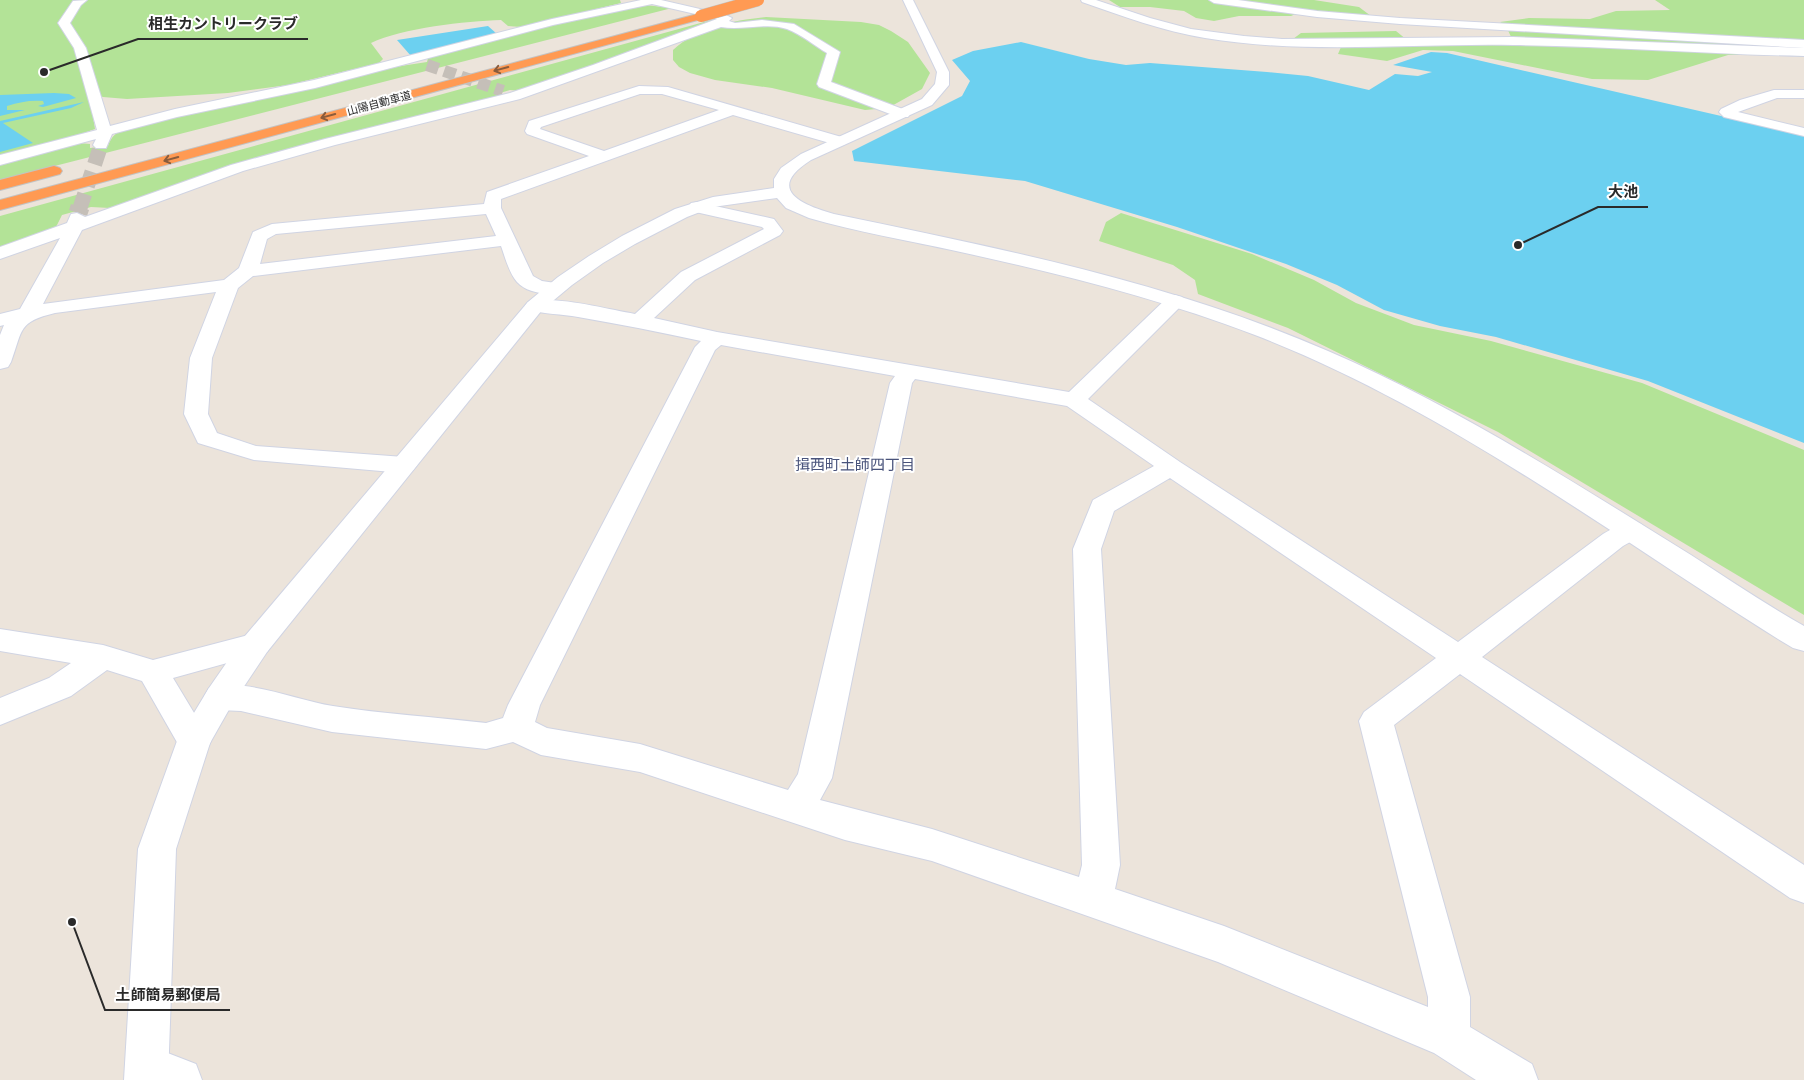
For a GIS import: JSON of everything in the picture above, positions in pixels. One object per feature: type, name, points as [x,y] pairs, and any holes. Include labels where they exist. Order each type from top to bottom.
[{"type":"highway","name":"山陽自動車道","points":[[100,152],[443,73],[726,0]]},
{"type":"highway","name":"山陽自動車道","points":[[0,206],[758,0]]},
{"type":"highway","points":[[324,103],[443,73]]},
{"type":"highway","points":[[0,185],[67,170],[0,190]]},
{"type":"street","points":[[82,0],[74,7],[64,23],[80,48],[100,152]]},
{"type":"street","points":[[0,160],[100,152],[175,113],[315,84],[552,22],[649,0],[726,18],[720,23],[598,68],[521,106]]},
{"type":"street","points":[[908,0],[943,72],[942,85],[927,102],[806,157],[790,167],[782,180],[782,192],[785,200],[806,212],[831,219],[1074,272],[1175,301],[1323,356],[1436,413],[1534,470],[1804,640]]},
{"type":"street","points":[[1086,0],[1177,29],[1208,35],[1259,39],[1365,42],[1513,41],[1730,51],[1804,52]]},
{"type":"street","points":[[1214,0],[1317,14],[1804,44]]},
{"type":"street","points":[[720,23],[735,26],[762,23],[790,26],[834,52],[824,84],[903,114]]},
{"type":"street","points":[[412,60],[427,65]]},
{"type":"street","points":[[0,253],[76,220],[237,168],[330,142],[521,106],[639,90],[663,90],[840,141]]},
{"type":"street","points":[[1804,94],[1774,94],[1768,98],[1745,102],[1726,112],[1804,132]]},
{"type":"street","points":[[521,106],[532,131],[603,156]]},
{"type":"street","points":[[733,110],[493,196],[492,208],[525,279],[536,286],[555,306],[639,320],[717,338],[1074,400],[1171,467],[1804,886]]},
{"type":"street","points":[[158,1076],[157,848],[194,741],[220,697],[256,644],[545,297],[589,262],[630,238],[697,206],[712,202],[782,192]]},
{"type":"street","points":[[639,320],[688,276],[774,231],[768,223],[706,210],[697,206]]},
{"type":"street","points":[[248,271],[259,236],[272,229],[492,208]]},
{"type":"street","points":[[0,362],[15,323],[28,312],[76,220]]},
{"type":"street","points":[[0,320],[55,306],[229,285],[248,271],[508,240]]},
{"type":"street","points":[[229,285],[201,358],[196,414],[207,438],[254,453],[404,465]]},
{"type":"street","points":[[1074,400],[1175,301]]},
{"type":"street","points":[[516,728],[524,705],[706,347],[717,338]]},
{"type":"street","points":[[796,809],[815,778],[901,383],[909,371]]},
{"type":"street","points":[[1094,899],[1102,865],[1087,549],[1102,506],[1171,467]]},
{"type":"street","points":[[1449,1038],[1449,997],[1376,721],[1613,540],[1631,530]]},
{"type":"street","points":[[0,640],[103,657],[153,672],[256,644]]},
{"type":"street","points":[[0,712],[60,687],[103,657]]},
{"type":"street","points":[[153,672],[194,741]]},
{"type":"street","points":[[220,697],[241,698],[332,719],[486,736],[516,728],[541,741],[640,758],[845,824],[932,845],[1224,945],[1449,1038],[1516,1080]]},
{"type":"green space","points":[[0,0],[620,0],[621,3],[521,27],[508,26],[501,20],[434,26],[399,33],[371,43],[383,59],[379,63],[288,85],[228,93],[127,99],[103,97],[89,92],[95,129],[64,140],[0,156]]},
{"type":"green space","points":[[1109,0],[1314,0],[1359,7],[1371,16],[1305,10],[1291,16],[1239,16],[1214,21],[1196,18],[1184,11],[1150,7],[1120,7]]},
{"type":"green space","points":[[1655,0],[1804,0],[1804,57],[1779,54],[1728,55],[1648,80],[1592,79],[1453,51],[1423,50],[1387,61],[1338,54],[1344,40],[1293,39],[1301,33],[1396,31],[1407,40],[1512,39],[1506,26],[1500,22],[1529,18],[1590,19],[1616,11],[1670,10]]},
{"type":"green space","points":[[645,5],[672,8],[0,180],[0,163],[78,143],[90,144],[90,148],[108,146],[115,135],[133,127],[401,66],[427,62],[428,58],[563,22]]},
{"type":"green space","points":[[766,17],[861,22],[879,25],[908,42],[930,73],[922,89],[888,108],[865,110],[772,88],[715,80],[690,73],[679,67],[673,60],[673,50],[705,30],[741,20]]},
{"type":"green space","points":[[715,19],[718,21],[521,91],[510,90],[500,93],[501,95],[110,208],[91,207],[62,215],[56,227],[0,247],[0,216]]},
{"type":"green space","points":[[1121,213],[1252,254],[1314,280],[1356,303],[1414,325],[1491,341],[1642,383],[1804,450],[1804,615],[1498,432],[1288,328],[1198,294],[1195,280],[1173,265],[1099,241],[1106,222]]},
{"type":"water","points":[[488,26],[497,34],[411,56],[397,40]]},
{"type":"water","points":[[1021,42],[1089,59],[1126,65],[1150,63],[1308,76],[1369,90],[1395,74],[1418,76],[1432,72],[1393,65],[1431,52],[1447,53],[1804,135],[1804,443],[1648,381],[1496,337],[1440,326],[1384,310],[1337,285],[1286,264],[1177,227],[1025,181],[854,161],[852,151],[962,96],[970,81],[952,60],[973,51]]},
{"type":"water","points":[[69,94],[76,98],[43,107],[38,106],[44,104],[43,101],[16,103],[7,106],[7,110],[25,110],[0,116],[0,95]]},
{"type":"water","points":[[84,102],[71,108],[3,123],[33,143],[0,152],[0,121]]},
{"type":"tunnel","points":[[427,65],[503,91]]},
{"type":"tunnel","points":[[80,208],[101,145]]},
{"type":"tunnel","points":[[78,213],[80,207]]},
{"type":"place","name":"相生カントリークラブ","points":[[44,72]]},
{"type":"place","name":"大池","points":[[1518,245]]},
{"type":"place","name":"土師簡易郵便局","points":[[72,922]]},
{"type":"district","name":"揖西町土師四丁目","points":[[855,464]]}]
